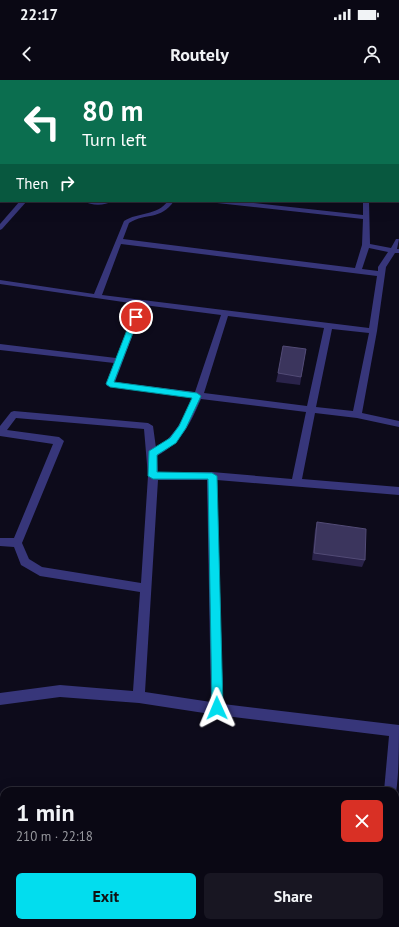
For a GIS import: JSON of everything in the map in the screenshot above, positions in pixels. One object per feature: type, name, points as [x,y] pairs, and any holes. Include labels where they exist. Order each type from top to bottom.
[{"type":"street","points":[[0,228],[23,202]]},
{"type":"street","points":[[94,202],[106,202]]},
{"type":"street","points":[[97,298],[126,222],[132,218],[162,212],[167,208],[170,202]]},
{"type":"street","points":[[226,202],[366,217]]},
{"type":"street","points":[[358,271],[366,245],[366,202]]},
{"type":"street","points":[[118,241],[381,274]]},
{"type":"street","points":[[357,415],[373,331],[382,267],[396,251],[399,241]]},
{"type":"street","points":[[366,245],[396,251]]},
{"type":"street","points":[[0,282],[97,298],[225,312],[373,331]]},
{"type":"street","points":[[141,303],[110,384],[357,415],[399,424]]},
{"type":"street","points":[[152,454],[173,441],[182,428],[197,396],[215,347],[225,312]]},
{"type":"street","points":[[296,482],[328,326]]},
{"type":"street","points":[[0,347],[119,361]]},
{"type":"street","points":[[139,697],[153,476],[148,426],[14,414],[0,433],[59,441],[17,543],[25,562],[40,571],[145,588]]},
{"type":"street","points":[[153,476],[212,476],[399,491]]},
{"type":"street","points":[[212,476],[217,708]]},
{"type":"street","points":[[0,542],[17,543]]},
{"type":"street","points":[[0,699],[60,691],[139,697],[398,732],[391,787]]},
{"type":"building","points":[[283,346],[306,349],[301,377],[278,373]]},
{"type":"building","points":[[317,522],[366,529],[365,560],[314,553]]},
{"type":"route","points":[[136,317],[110,384],[197,396],[182,428],[173,441],[152,454],[153,476],[212,476],[217,708]]}]
